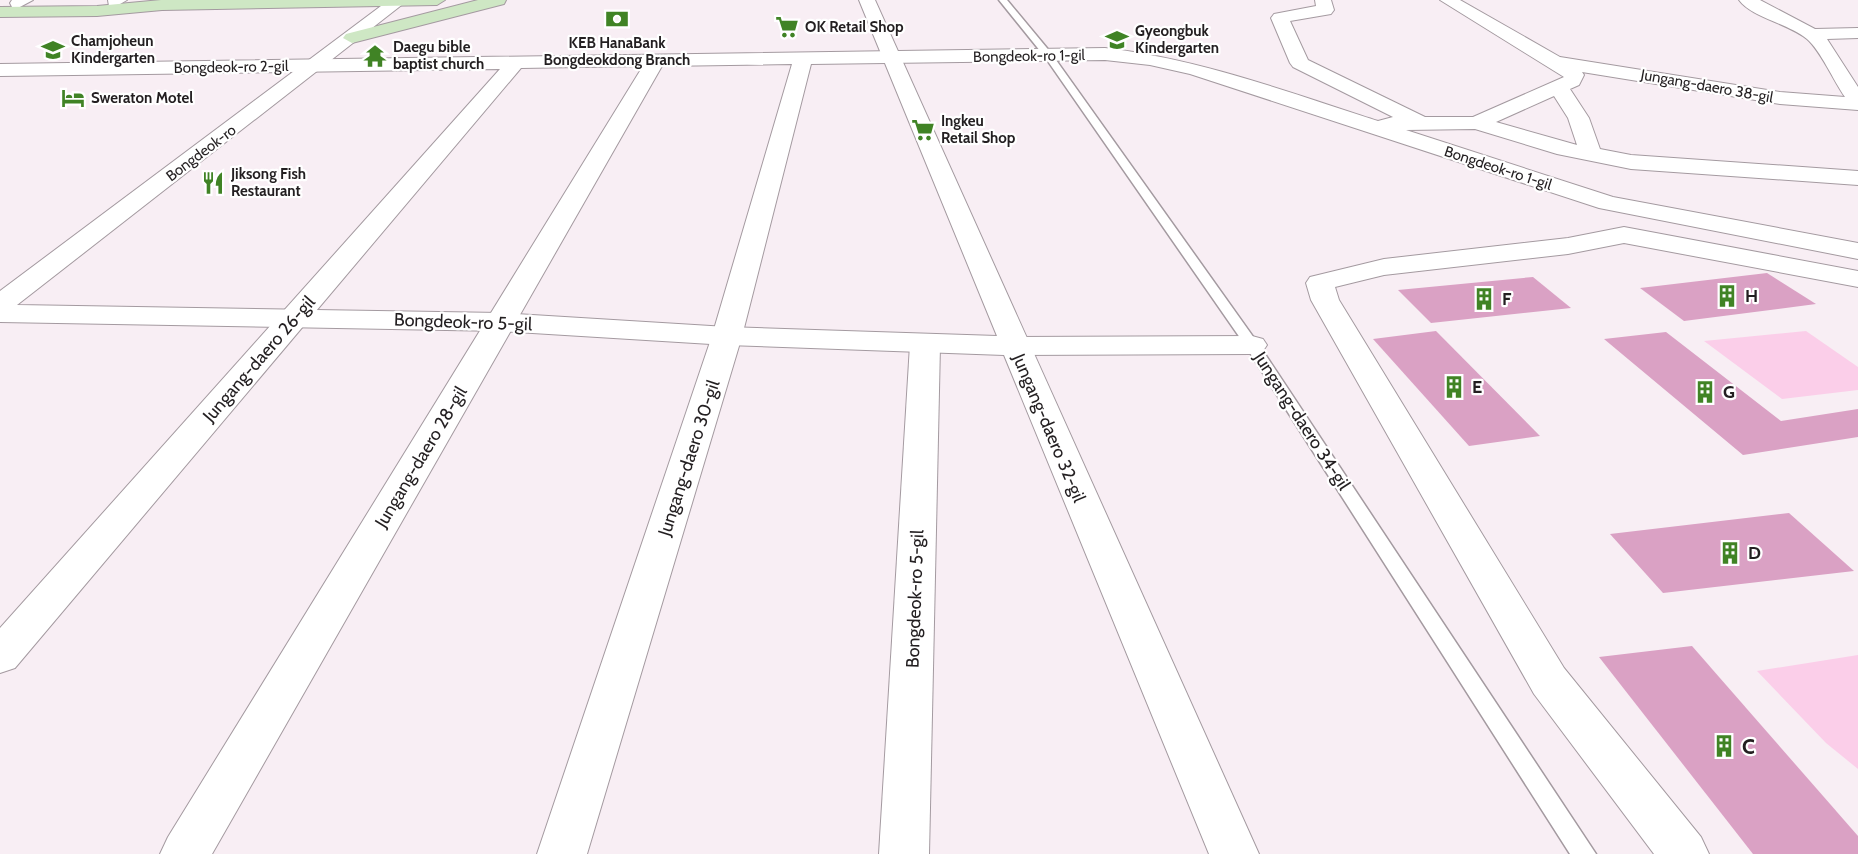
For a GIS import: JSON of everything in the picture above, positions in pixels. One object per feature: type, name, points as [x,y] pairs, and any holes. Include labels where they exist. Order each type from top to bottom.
[{"type":"main road","points":[[0,12],[97,11],[162,5],[290,1],[437,0]]},
{"type":"main road","points":[[351,39],[414,20],[498,0]]},
{"type":"main road","points":[[0,4],[117,1],[162,5]]},
{"type":"main road","points":[[290,1],[341,11],[355,24],[351,39]]},
{"type":"street","name":"Bongdeok-ro","points":[[0,304],[400,0]]},
{"type":"street","name":"Jungang-daero 32-gil","points":[[867,0],[1234,854]]},
{"type":"street","points":[[1323,0],[1324,10],[1280,18],[1300,63],[1419,123]]},
{"type":"street","name":"Jungang-daero 38-gil","points":[[1449,0],[1545,58],[1557,62],[1780,98],[1858,103]]},
{"type":"street","points":[[1747,0],[1812,34],[1827,49],[1837,72],[1858,103]]},
{"type":"street","points":[[1812,34],[1858,33]]},
{"type":"street","points":[[1827,49],[1858,51]]},
{"type":"street","name":"Bongdeok-ro 1-gil","points":[[317,65],[1105,54],[1150,59],[1245,84],[1362,125],[1608,203],[1858,250]]},
{"type":"street","name":"Jungang-daero 30-gil","points":[[562,854],[728,336],[803,58]]},
{"type":"street","name":"Jungang-daero 28-gil","points":[[185,854],[656,60]]},
{"type":"street","name":"Jungang-daero 26-gil","points":[[0,656],[517,61]]},
{"type":"street","points":[[1476,123],[1572,81],[1574,75],[1557,62]]},
{"type":"street","name":"Bongdeok-ro 2-gil","points":[[0,70],[317,65]]},
{"type":"street","points":[[1556,87],[1568,97],[1580,121],[1590,155]]},
{"type":"street","points":[[1362,125],[1476,123],[1590,155],[1641,163],[1858,178]]},
{"type":"street","points":[[1684,854],[1550,681],[1325,300],[1320,284],[1384,267],[1568,246],[1624,235],[1858,279]]},
{"type":"street","name":"Bongdeok-ro 5-gil","points":[[0,313],[501,322],[925,345],[1252,345]]},
{"type":"street","name":"Bongdeok-ro 5-gil","points":[[904,854],[925,345]]},
{"type":"lane","name":"Jungang-daero 34-gil","points":[[1003,0],[1048,55],[1252,345],[1584,854]]},
{"type":"shaded area","points":[[1806,331],[1858,367],[1858,390],[1782,399],[1704,341]]},
{"type":"shaded area","points":[[1858,655],[1858,769],[1826,743],[1757,671]]},
{"type":"building","name":"H","points":[[1767,273],[1816,304],[1684,321],[1640,288]]},
{"type":"building","name":"F","points":[[1533,277],[1571,308],[1431,323],[1398,290]]},
{"type":"building","name":"E","points":[[1436,331],[1540,436],[1469,446],[1373,339]]},
{"type":"building","name":"G","points":[[1666,332],[1781,421],[1858,409],[1858,437],[1743,455],[1604,339]]},
{"type":"building","name":"D","points":[[1789,513],[1854,571],[1663,593],[1610,534]]},
{"type":"building","name":"C","points":[[1692,646],[1858,836],[1858,854],[1753,854],[1599,657]]},
{"type":"place","name":"KEB HanaBank Bongdeokdong Branch","points":[[617,19]]},
{"type":"place","name":"OK Retail Shop","points":[[787,27]]},
{"type":"place","name":"Gyeongbuk Kindergarten","points":[[1117,40]]},
{"type":"place","name":"Chamjoheun Kindergarten","points":[[53,50]]},
{"type":"place","name":"Daegu bible baptist church","points":[[375,56]]},
{"type":"place","name":"Sweraton Motel","points":[[73,98]]},
{"type":"place","name":"Ingkeu Retail Shop","points":[[923,130]]},
{"type":"place","name":"Jiksong Fish Restaurant","points":[[213,183]]},
{"type":"place","name":"H","points":[[1727,296]]},
{"type":"place","name":"F","points":[[1484,299]]},
{"type":"place","name":"E","points":[[1454,387]]},
{"type":"place","name":"G","points":[[1705,392]]},
{"type":"place","name":"D","points":[[1730,553]]},
{"type":"place","name":"C","points":[[1724,746]]}]
